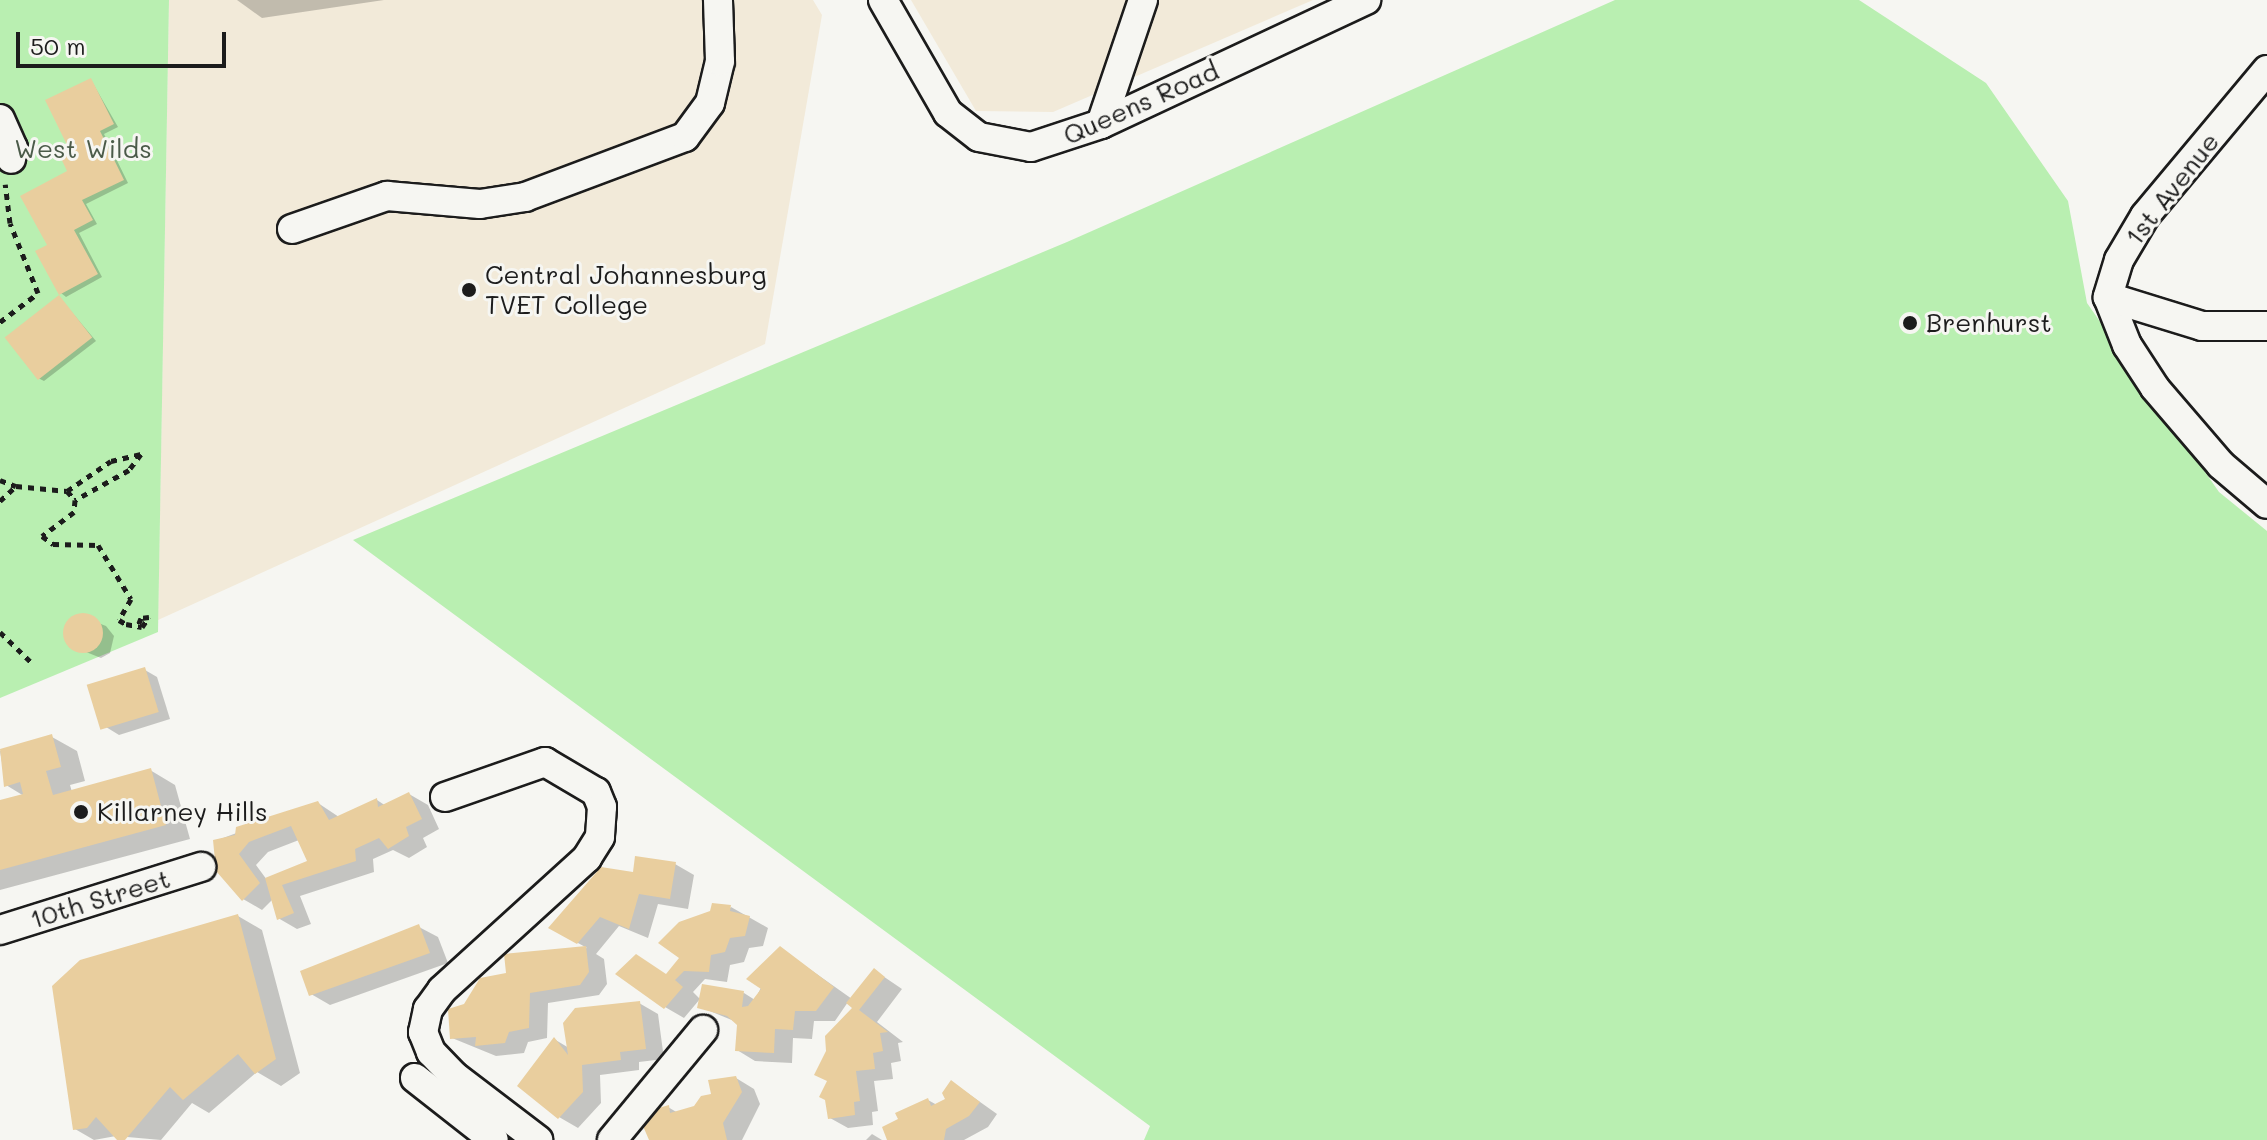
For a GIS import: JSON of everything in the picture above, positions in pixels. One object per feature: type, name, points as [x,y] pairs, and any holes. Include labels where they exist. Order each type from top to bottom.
[{"type":"street","points":[[292,229],[387,196],[480,204],[525,197],[685,137],[710,103],[720,61],[718,0]]},
{"type":"street","name":"Queens Road","points":[[883,0],[924,75],[964,129],[993,141],[1031,147],[1101,124],[1366,0]]},
{"type":"street","points":[[1101,124],[1143,0]]},
{"type":"street","name":"1st Avenue","points":[[2108,297],[2119,260],[2145,216],[2267,70]]},
{"type":"street","points":[[0,119],[13,148],[11,159]]},
{"type":"street","points":[[2108,297],[2202,326],[2267,326]]},
{"type":"street","points":[[2108,297],[2127,345],[2155,388],[2221,465],[2267,504]]},
{"type":"street","points":[[445,797],[545,762],[596,792],[602,807],[600,837],[587,858],[442,990],[428,1009],[423,1032],[431,1052],[454,1076],[538,1140]]},
{"type":"street","name":"10th Street","points":[[0,930],[201,867]]},
{"type":"street","points":[[612,1140],[703,1030]]},
{"type":"street","points":[[415,1078],[494,1140]]},
{"type":"path","points":[[0,322],[38,293],[4,198],[11,159]]},
{"type":"path","points":[[0,480],[16,486],[67,491],[111,461],[141,454],[129,470],[75,500]]},
{"type":"path","points":[[0,501],[16,486]]},
{"type":"path","points":[[67,491],[75,500],[74,512],[42,536],[53,544],[98,545],[131,599],[119,620],[138,626]]},
{"type":"path","points":[[0,632],[30,661]]},
{"type":"shaded area","name":"Central Johannesburg TVET College","points":[[169,0],[813,0],[822,15],[765,344],[158,620]]},
{"type":"shaded area","points":[[911,0],[1313,0],[1053,112],[976,111]]},
{"type":"green space","name":"West Wilds","points":[[0,0],[169,0],[158,632],[0,698]]},
{"type":"green space","points":[[1615,0],[1859,0],[1986,83],[2068,201],[2087,303],[2219,492],[2267,531],[2267,1140],[1144,1140],[1150,1126],[353,540],[1067,242]]},
{"type":"building","points":[[91,78],[114,124],[100,131],[124,180],[82,200],[93,220],[74,230],[98,274],[59,295],[35,251],[47,245],[20,196],[67,171],[58,152],[68,147],[45,100]]},
{"type":"building","points":[[59,295],[92,338],[38,380],[5,337]]},
{"type":"building","points":[[83,613],[97,619],[103,633],[97,647],[83,653],[69,647],[63,633],[69,619]]},
{"type":"building","points":[[145,667],[159,712],[100,730],[87,685]]},
{"type":"building","name":"Killarney Hills","points":[[52,734],[61,767],[46,771],[53,795],[151,768],[166,825],[0,870],[0,800],[23,794],[20,782],[4,787],[0,749]]},
{"type":"building","points":[[409,792],[422,819],[406,827],[409,836],[388,849],[379,838],[355,849],[356,861],[282,885],[294,913],[277,920],[265,878],[307,861],[291,826],[249,842],[239,854],[260,883],[242,901],[216,871],[213,840],[235,835],[236,827],[318,801],[329,820],[377,798],[378,807]]},
{"type":"building","points":[[635,856],[676,862],[670,899],[639,894],[629,929],[600,917],[577,944],[548,928],[601,867],[633,872]]},
{"type":"building","points":[[712,903],[731,905],[730,911],[750,916],[745,936],[730,938],[725,952],[711,955],[709,972],[684,971],[675,980],[683,987],[664,1009],[615,974],[636,954],[666,974],[679,958],[658,943],[679,922],[710,911]]},
{"type":"building","points":[[238,914],[276,1059],[255,1074],[238,1054],[183,1100],[170,1087],[125,1140],[117,1140],[96,1117],[87,1128],[73,1130],[52,986],[80,960]]},
{"type":"building","points":[[419,924],[430,953],[309,996],[300,971]]},
{"type":"building","points":[[586,946],[589,972],[580,985],[530,993],[529,1028],[509,1032],[505,1043],[475,1046],[476,1037],[450,1039],[448,1009],[464,1004],[480,978],[506,973],[504,954]]},
{"type":"building","points":[[780,946],[834,987],[816,1011],[795,1011],[793,1030],[775,1029],[774,1053],[735,1051],[737,1025],[727,1016],[697,1008],[702,984],[744,991],[742,1007],[748,1006],[761,989],[746,979]]},
{"type":"building","points":[[874,968],[885,977],[859,1010],[888,1032],[880,1033],[883,1051],[873,1053],[875,1069],[856,1071],[860,1101],[854,1102],[855,1115],[828,1119],[825,1100],[819,1097],[827,1081],[814,1075],[826,1051],[825,1036],[852,1008],[846,1003]]},
{"type":"building","points":[[640,1001],[646,1049],[620,1052],[621,1060],[582,1065],[583,1092],[558,1119],[517,1086],[554,1037],[568,1055],[563,1023],[575,1008]]},
{"type":"building","points":[[736,1076],[742,1092],[723,1123],[727,1140],[649,1140],[643,1126],[655,1109],[669,1105],[670,1113],[694,1106],[701,1096],[711,1094],[708,1080]]},
{"type":"building","points":[[951,1080],[980,1102],[969,1116],[946,1129],[944,1140],[887,1140],[882,1127],[898,1119],[895,1113],[928,1098],[931,1106],[945,1099],[942,1093]]},
{"type":"place","name":"Central Johannesburg TVET College","points":[[469,290]]},
{"type":"place","name":"Brenhurst","points":[[1910,323]]},
{"type":"place","name":"Killarney Hills","points":[[81,812]]}]
